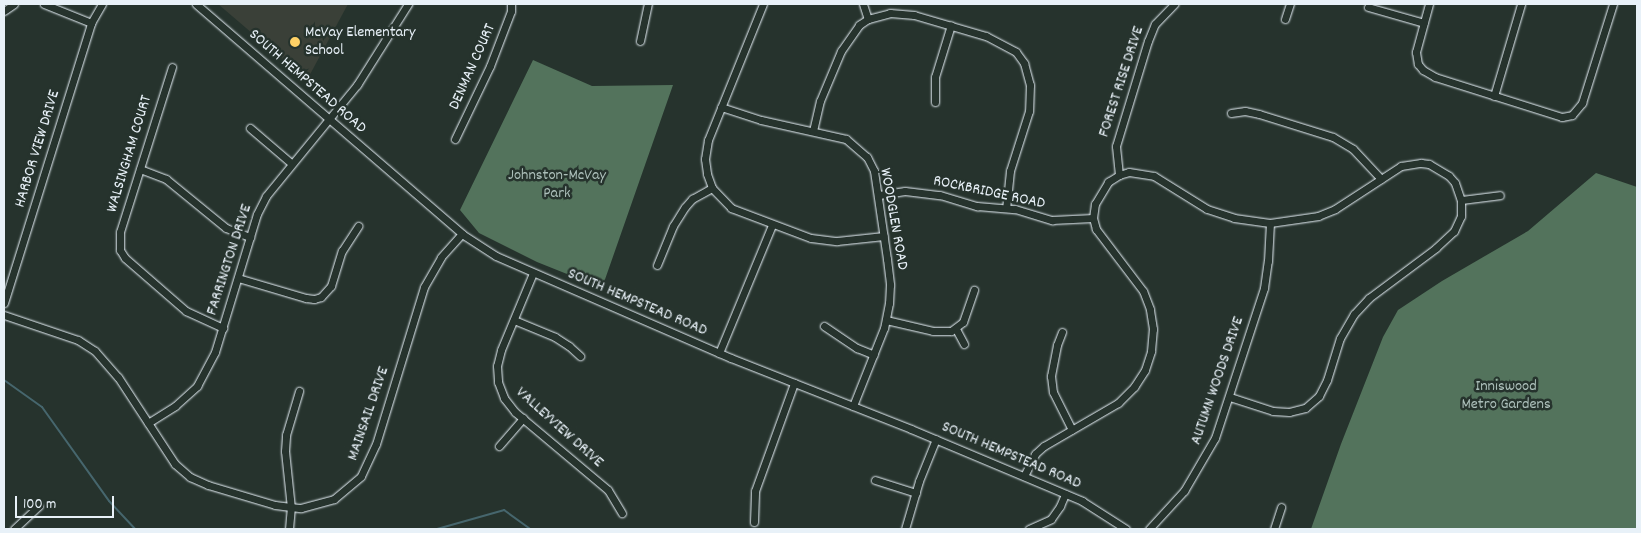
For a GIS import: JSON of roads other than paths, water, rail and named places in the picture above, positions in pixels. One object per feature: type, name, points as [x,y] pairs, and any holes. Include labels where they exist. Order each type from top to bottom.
[{"type":"street","points":[[4,11],[13,4]]},
{"type":"street","points":[[44,4],[91,23]]},
{"type":"street","name":"HARBOR VIEW DRIVE","points":[[4,303],[91,23],[102,4]]},
{"type":"street","name":"SOUTH HEMPSTEAD ROAD","points":[[196,4],[462,234],[496,256],[719,353],[936,439],[1082,501],[1126,529]]},
{"type":"street","name":"FARRINGTON DRIVE","points":[[148,423],[174,406],[197,386],[215,352],[257,214],[266,196],[291,163],[330,120],[357,85],[408,4]]},
{"type":"street","name":"DENMAN COURT","points":[[455,139],[490,66],[511,11],[511,4]]},
{"type":"street","points":[[640,41],[648,4]]},
{"type":"street","points":[[763,4],[708,140],[705,159],[712,188],[731,208],[772,225],[811,238],[837,240],[884,236]]},
{"type":"street","points":[[863,4],[868,19]]},
{"type":"street","name":"FOREST RISE DRIVE","points":[[1119,175],[1116,153],[1120,130],[1148,42],[1165,6],[1174,4]]},
{"type":"street","points":[[1285,19],[1290,4]]},
{"type":"street","points":[[1429,4],[1416,52],[1418,64],[1423,70],[1434,76],[1558,117],[1572,115],[1582,103],[1613,4]]},
{"type":"street","points":[[1494,96],[1521,4]]},
{"type":"street","points":[[1368,7],[1424,24]]},
{"type":"street","points":[[813,131],[820,101],[841,51],[859,25],[868,19],[890,12],[914,14],[986,36],[1016,52],[1024,63],[1028,74],[1030,104],[1010,171],[1006,207]]},
{"type":"street","points":[[935,102],[935,77],[951,25]]},
{"type":"street","name":"WALSINGHAM COURT","points":[[172,67],[120,232],[120,250],[125,258],[186,311],[223,328]]},
{"type":"street","name":"WOODGLEN ROAD","points":[[721,107],[761,120],[841,137],[857,147],[867,157],[874,171],[879,194],[890,286],[886,320],[853,406]]},
{"type":"street","points":[[1232,113],[1259,114],[1333,136],[1353,149],[1381,179]]},
{"type":"street","points":[[250,128],[291,163]]},
{"type":"street","points":[[1024,476],[1035,454],[1044,446],[1118,403],[1134,387],[1145,370],[1151,351],[1152,329],[1150,309],[1143,291],[1101,239],[1093,218],[1095,204],[1108,182],[1119,175],[1140,172],[1154,176],[1207,209],[1234,218],[1270,223],[1318,216],[1348,201],[1401,166],[1421,163],[1429,164],[1449,176],[1455,183],[1461,200],[1461,216],[1454,231],[1436,248],[1369,298],[1354,314],[1340,338],[1327,380],[1319,396],[1305,408],[1289,412],[1273,411],[1230,397]]},
{"type":"street","points":[[140,169],[166,179],[226,228],[250,237]]},
{"type":"street","points":[[657,265],[672,226],[684,207],[692,199],[712,188]]},
{"type":"street","name":"ROCKBRIDGE ROAD","points":[[879,194],[905,191],[940,195],[977,206],[1006,207],[1052,220],[1093,218]]},
{"type":"street","points":[[1461,200],[1500,194]]},
{"type":"street","name":"AUTUMN WOODS DRIVE","points":[[1149,529],[1184,491],[1201,466],[1216,438],[1264,288],[1268,261],[1270,223]]},
{"type":"street","points":[[719,353],[772,225]]},
{"type":"street","points":[[238,278],[306,298],[314,299],[321,297],[331,286],[342,251],[358,226]]},
{"type":"street","name":"MAINSAIL DRIVE","points":[[4,315],[78,340],[95,351],[118,377],[175,464],[190,477],[208,485],[291,508],[301,508],[334,499],[361,476],[376,444],[424,287],[441,257],[462,234]]},
{"type":"street","name":"VALLEYVIEW DRIVE","points":[[533,273],[501,350],[497,366],[498,382],[504,398],[523,418],[608,490],[622,513]]},
{"type":"street","points":[[886,320],[940,332],[956,329],[963,322],[974,290]]},
{"type":"street","points":[[514,320],[555,338],[580,356]]},
{"type":"street","points":[[824,326],[857,348],[874,355]]},
{"type":"street","points":[[956,329],[964,344]]},
{"type":"street","points":[[1062,332],[1051,376],[1053,392],[1072,430]]},
{"type":"street","points":[[754,522],[755,492],[794,383]]},
{"type":"street","points":[[289,529],[291,508],[286,435],[299,391]]},
{"type":"street","points":[[499,446],[523,418]]},
{"type":"street","points":[[905,529],[936,439]]},
{"type":"street","points":[[875,480],[916,493]]},
{"type":"street","points":[[1028,529],[1051,519],[1060,506],[1065,494]]},
{"type":"street","points":[[14,529],[39,506]]},
{"type":"street","points":[[1274,529],[1281,508]]},
{"type":"waterway","points":[[4,380],[42,407],[109,501],[135,529]]},
{"type":"waterway","points":[[437,529],[504,510],[530,529]]},
{"type":"place","name":"McVay Elementary School","points":[[295,42]]},
{"type":"park label","name":"Johnston-McVay Park","points":[[557,185]]},
{"type":"park label","name":"Inniswood Metro Gardens","points":[[1506,396]]}]
